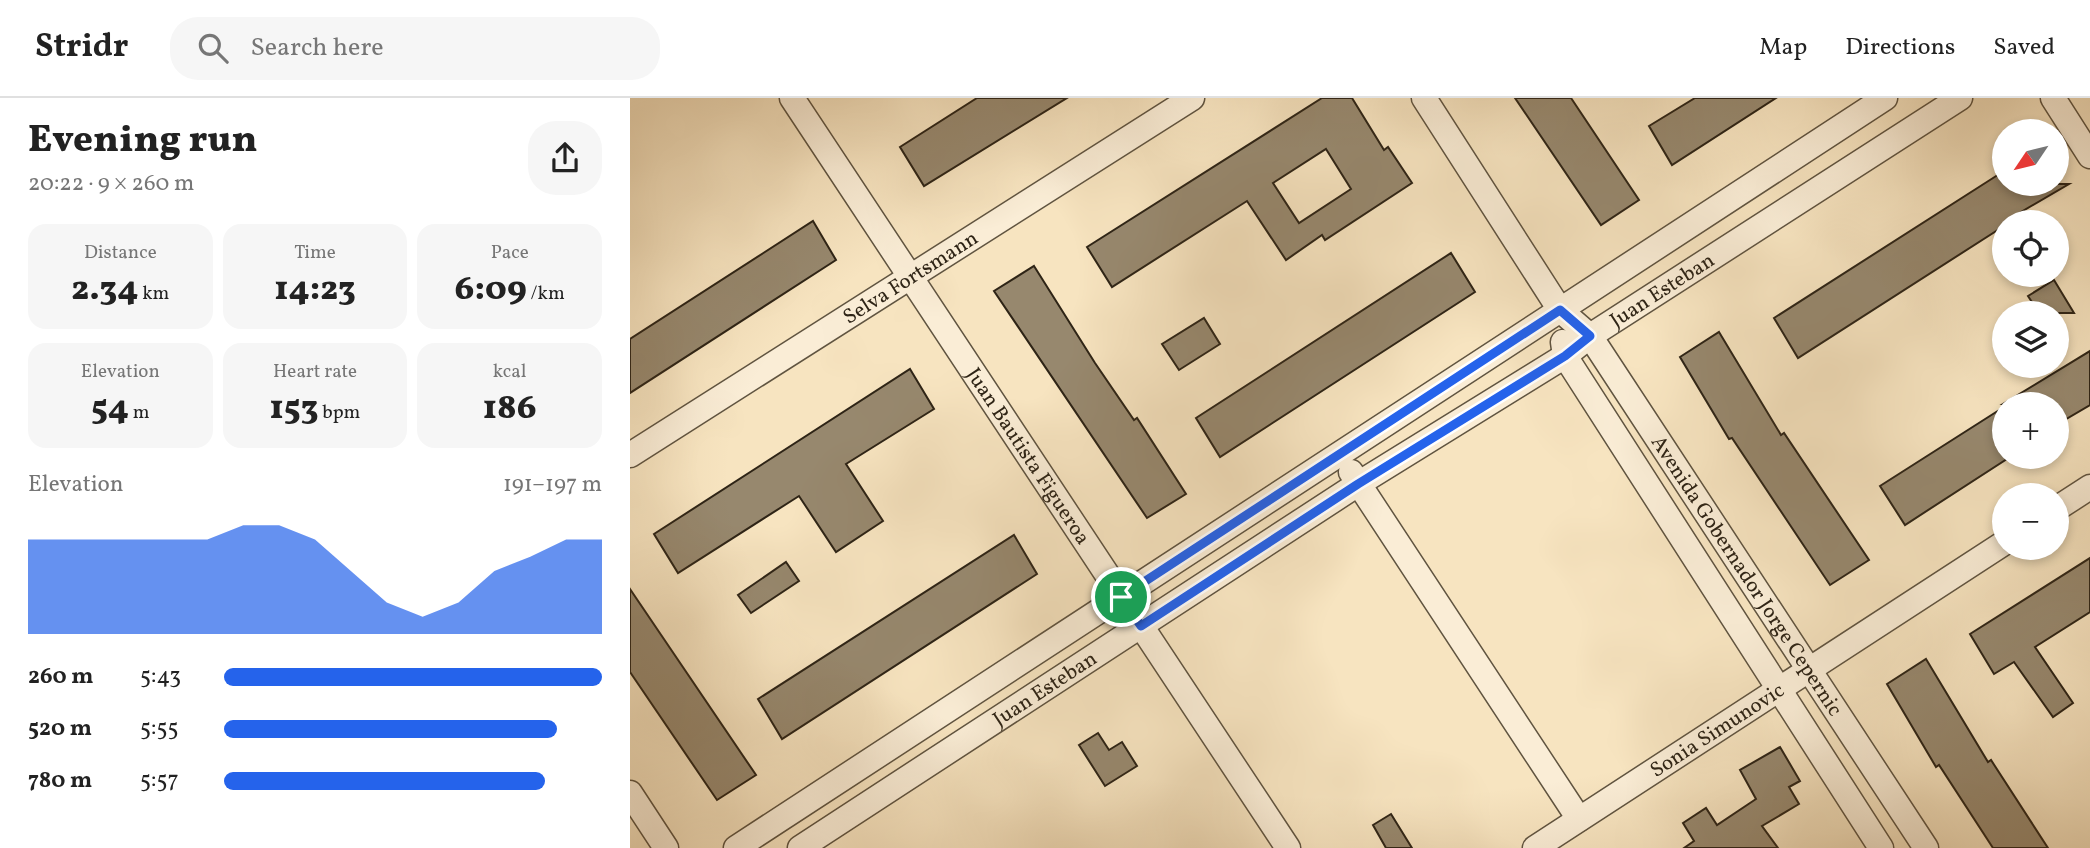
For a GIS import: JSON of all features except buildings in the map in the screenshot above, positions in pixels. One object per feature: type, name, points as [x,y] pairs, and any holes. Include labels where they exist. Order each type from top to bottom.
[{"type":"street","name":"Juan Bautista Figueroa","points":[[792,98],[1288,848]]},
{"type":"street","name":"Selva Fortsmann","points":[[630,455],[1192,98]]},
{"type":"street","name":"Avenida Gobernador Jorge Cepernic","points":[[1424,98],[1560,310],[1590,336],[1926,848]]},
{"type":"street","name":"Juan Esteban","points":[[736,848],[1885,98]]},
{"type":"street","name":"Juan Esteban","points":[[800,848],[1358,484],[1565,356],[1590,336],[1960,98]]},
{"type":"street","points":[[2053,98],[2090,156]]},
{"type":"street","name":"Avenida Gobernador Jorge Cepernic","points":[[1560,310],[1565,356],[1881,848]]},
{"type":"street","points":[[1339,454],[1579,820]]},
{"type":"street","points":[[2069,501],[2090,487]]},
{"type":"street","name":"Sonia Simunovic","points":[[1535,848],[1992,551]]},
{"type":"street","points":[[630,793],[666,848]]},
{"type":"route","points":[[1560,310],[1590,336],[1565,356],[1358,484],[1141,626],[1121,597],[1560,310]]}]
